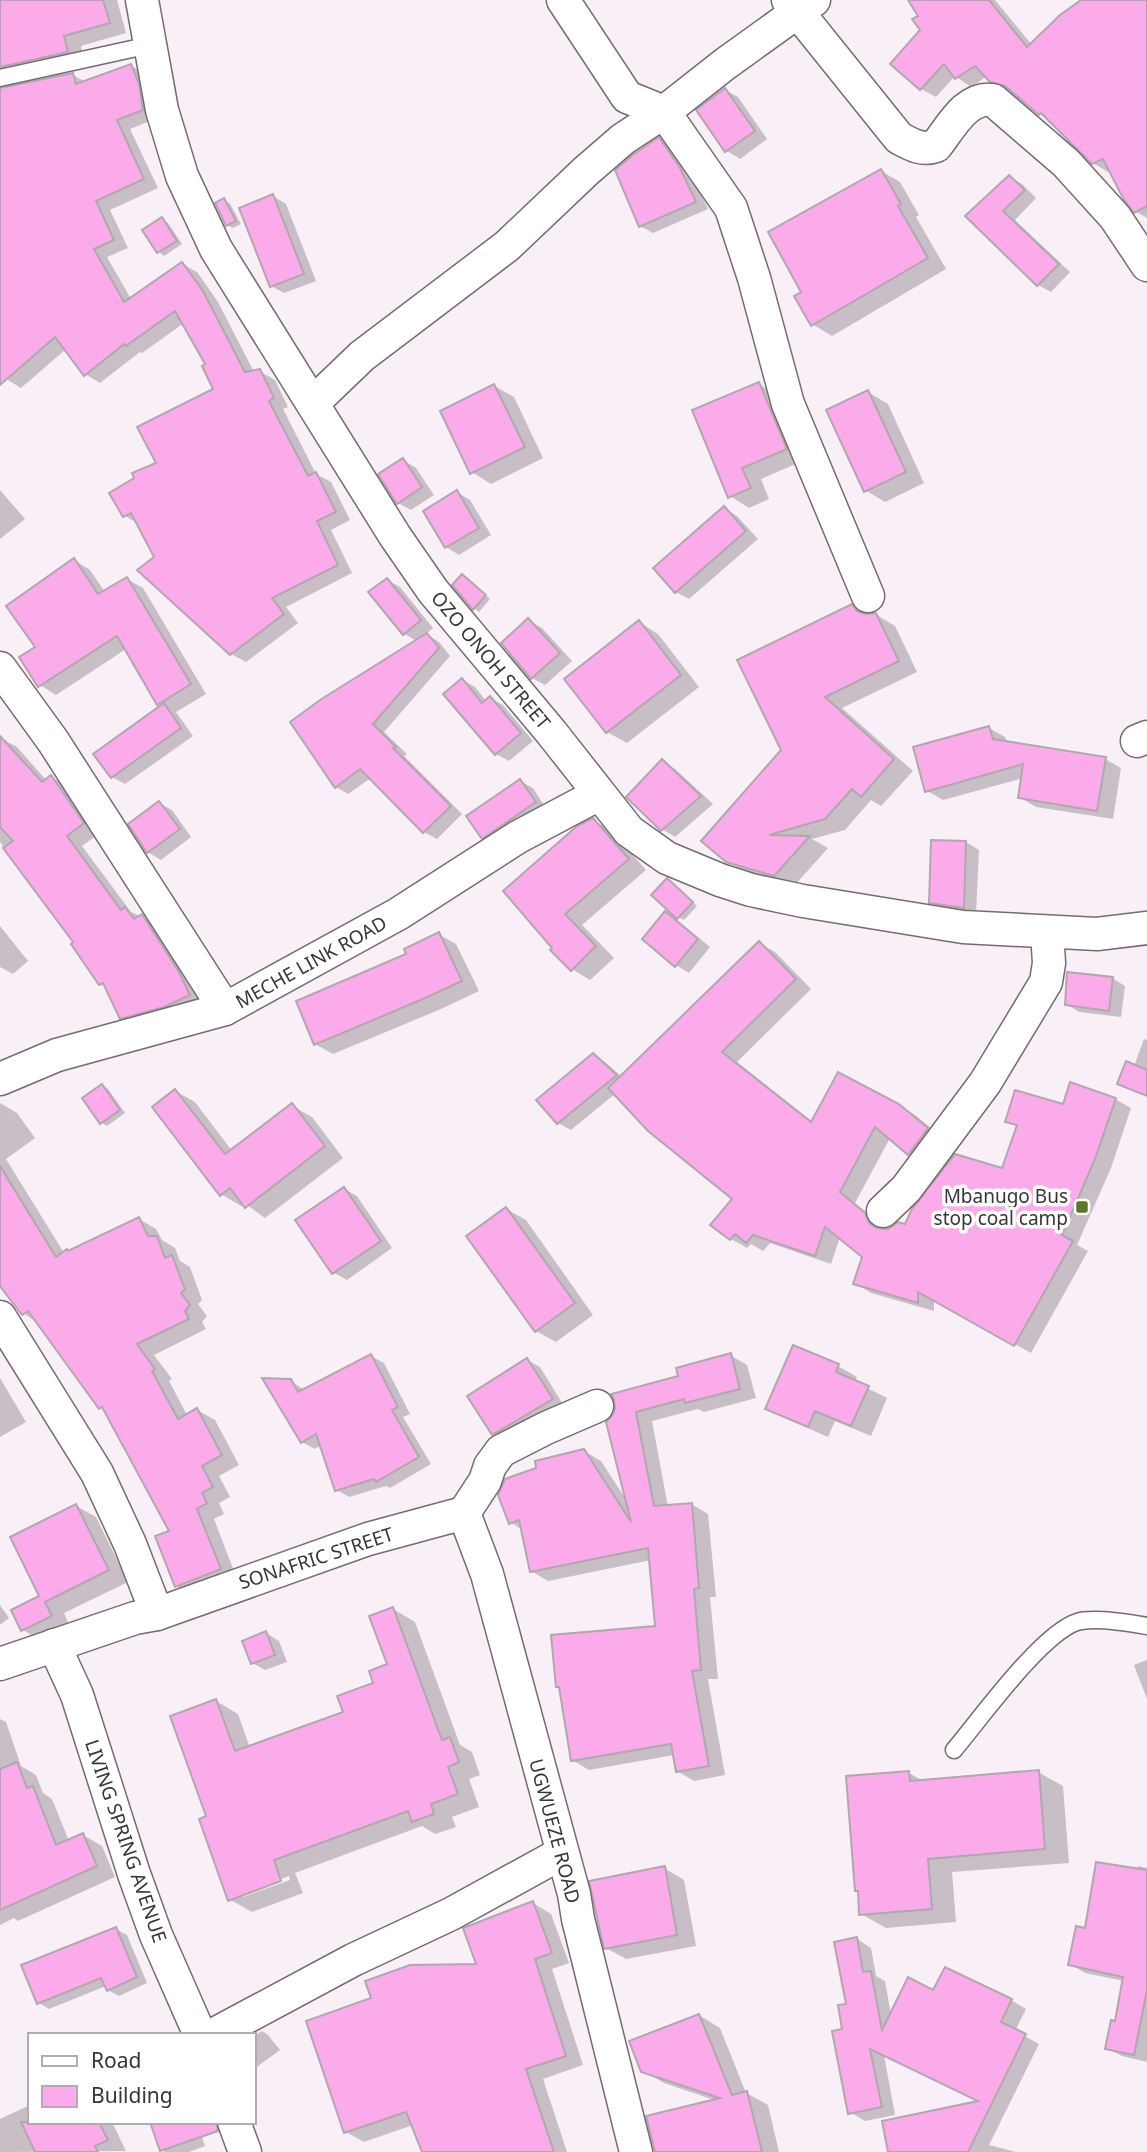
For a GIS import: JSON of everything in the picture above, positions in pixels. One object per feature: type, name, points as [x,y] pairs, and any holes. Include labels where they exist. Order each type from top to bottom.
[{"type":"street","name":"OZO ONOH STREET","points":[[142,0],[162,110],[182,176],[216,249],[395,536],[433,591],[551,732],[629,831],[667,859],[751,890],[803,901],[963,928],[1097,934],[1147,928]]},
{"type":"street","points":[[563,0],[627,97],[664,112],[731,208],[754,278],[788,404],[868,596]]},
{"type":"street","points":[[313,403],[362,356],[507,246],[623,139],[664,112],[800,4],[899,138],[917,147],[928,149],[936,146],[971,104],[982,99],[993,100],[1066,163],[1115,217],[1147,265]]},
{"type":"street","points":[[0,668],[53,741],[225,1009]]},
{"type":"street","name":"MECHE LINK ROAD","points":[[0,1079],[57,1055],[225,1009],[398,914],[518,837],[599,794]]},
{"type":"street","points":[[883,1211],[906,1189],[985,1083],[1046,982],[1049,963],[1047,932]]},
{"type":"street","points":[[0,1317],[97,1472],[130,1544],[157,1614]]},
{"type":"street","points":[[464,1513],[485,1482],[490,1466],[501,1451],[597,1406]]},
{"type":"street","name":"SONAFRIC STREET","points":[[0,1664],[135,1618],[157,1614],[368,1539],[464,1513]]},
{"type":"street","name":"UGWUEZE ROAD","points":[[464,1513],[487,1574],[574,1894],[619,2094],[636,2152]]},
{"type":"street","name":"LIVING SPRING AVENUE","points":[[54,1646],[77,1695],[156,1935],[199,2033]]},
{"type":"street","points":[[217,2033],[353,1960],[451,1914],[562,1853]]},
{"type":"lane","points":[[0,78],[150,45]]},
{"type":"lane","points":[[954,1750],[1051,1637],[1078,1621],[1147,1626]]},
{"type":"building","points":[[0,0],[103,0],[110,23],[64,36],[68,52],[0,67]]},
{"type":"building","points":[[908,0],[989,0],[1027,47],[1060,15],[1081,0],[1147,0],[1147,206],[1134,213],[1103,159],[1092,164],[1041,113],[1039,115],[1005,86],[990,82],[975,66],[955,79],[944,64],[920,90],[890,64],[920,30],[912,19],[918,16]]},
{"type":"building","points":[[131,64],[139,84],[143,110],[117,120],[144,179],[96,201],[114,240],[94,249],[124,302],[182,262],[203,291],[245,372],[260,369],[274,398],[269,401],[308,476],[316,472],[336,512],[317,521],[338,565],[272,598],[284,614],[230,655],[137,570],[154,557],[131,513],[123,517],[109,493],[134,478],[132,473],[156,463],[137,427],[213,389],[202,366],[205,364],[175,311],[126,346],[124,344],[84,376],[55,337],[0,385],[0,88],[73,73],[76,84]]},
{"type":"building","points":[[725,88],[755,131],[725,152],[696,110]]},
{"type":"building","points":[[659,137],[680,168],[696,202],[639,227],[615,170]]},
{"type":"building","points":[[881,169],[901,204],[898,206],[928,258],[811,326],[794,296],[801,292],[768,232]]},
{"type":"building","points":[[1009,175],[1025,190],[1003,211],[1059,264],[1037,286],[965,216]]},
{"type":"building","points":[[273,194],[304,274],[270,287],[239,208]]},
{"type":"building","points":[[224,198],[236,221],[226,226],[215,203]]},
{"type":"building","points":[[162,217],[177,241],[157,253],[142,230]]},
{"type":"building","points":[[759,382],[787,449],[742,468],[751,488],[728,498],[692,410]]},
{"type":"building","points":[[494,384],[525,447],[470,474],[440,411]]},
{"type":"building","points":[[868,390],[906,472],[864,492],[826,410]]},
{"type":"building","points":[[403,458],[422,487],[397,504],[378,474]]},
{"type":"building","points":[[457,490],[479,528],[445,548],[423,511]]},
{"type":"building","points":[[724,506],[746,531],[675,593],[653,568]]},
{"type":"building","points":[[74,558],[98,594],[127,577],[191,684],[157,705],[117,636],[38,687],[19,657],[35,647],[6,606]]},
{"type":"building","points":[[462,574],[486,595],[473,610],[452,585]]},
{"type":"building","points":[[387,578],[421,620],[403,635],[368,592]]},
{"type":"building","points":[[852,604],[857,611],[865,614],[876,613],[899,661],[825,697],[894,759],[861,797],[852,789],[825,819],[769,835],[810,836],[774,876],[726,862],[701,841],[781,750],[737,660]]},
{"type":"building","points":[[528,618],[560,653],[531,679],[501,643]]},
{"type":"building","points":[[639,620],[681,675],[606,733],[564,679]]},
{"type":"building","points":[[427,633],[439,648],[373,724],[451,806],[423,833],[360,769],[335,788],[290,722],[320,700]]},
{"type":"building","points":[[462,678],[482,703],[490,696],[521,733],[495,755],[443,694]]},
{"type":"building","points":[[164,703],[181,728],[111,778],[93,754]]},
{"type":"building","points":[[989,726],[993,739],[1106,757],[1097,811],[1018,798],[1023,764],[925,792],[913,747]]},
{"type":"building","points":[[0,736],[42,782],[51,775],[84,823],[67,836],[121,910],[125,907],[134,919],[142,914],[179,972],[190,995],[164,1007],[120,1019],[103,983],[99,985],[71,944],[73,942],[3,848],[13,841],[0,827]]},
{"type":"building","points":[[662,759],[701,796],[661,831],[626,797]]},
{"type":"building","points":[[520,779],[536,802],[482,839],[466,816]]},
{"type":"building","points":[[159,801],[180,829],[147,853],[128,824]]},
{"type":"building","points":[[593,818],[629,859],[565,914],[596,946],[571,971],[550,950],[552,948],[503,891],[577,826]]},
{"type":"building","points":[[931,840],[966,841],[964,908],[929,903]]},
{"type":"building","points":[[667,878],[693,902],[677,919],[651,895]]},
{"type":"building","points":[[665,911],[698,939],[675,967],[642,939]]},
{"type":"building","points":[[439,932],[462,981],[314,1045],[296,1001],[406,954],[404,949]]},
{"type":"building","points":[[759,941],[796,979],[722,1052],[811,1122],[838,1072],[899,1104],[928,1128],[908,1155],[875,1127],[840,1192],[865,1213],[869,1223],[877,1228],[888,1229],[898,1222],[905,1224],[912,1209],[955,1154],[1002,1168],[1017,1125],[1005,1122],[1015,1090],[1063,1104],[1070,1082],[1116,1098],[1095,1159],[1062,1235],[1073,1241],[1014,1346],[918,1292],[918,1303],[853,1284],[862,1257],[825,1227],[815,1256],[753,1235],[746,1243],[735,1234],[730,1240],[710,1225],[732,1199],[648,1131],[608,1088]]},
{"type":"building","points":[[1067,972],[1113,977],[1109,1011],[1065,1005]]},
{"type":"building","points":[[593,1053],[617,1075],[557,1124],[536,1100]]},
{"type":"building","points":[[1126,1061],[1147,1070],[1147,1096],[1117,1084]]},
{"type":"building","points":[[102,1084],[120,1110],[100,1124],[82,1098]]},
{"type":"building","points":[[175,1089],[225,1154],[292,1103],[325,1146],[245,1208],[230,1188],[220,1196],[152,1107]]},
{"type":"building","points":[[0,1166],[56,1257],[67,1249],[68,1251],[139,1217],[148,1236],[157,1236],[165,1258],[172,1255],[185,1289],[181,1293],[190,1305],[185,1311],[189,1319],[137,1344],[155,1369],[152,1371],[178,1419],[197,1408],[222,1455],[202,1466],[213,1487],[202,1493],[207,1503],[197,1509],[221,1569],[175,1587],[155,1536],[169,1531],[102,1407],[99,1409],[28,1311],[22,1315],[0,1286]]},
{"type":"building","points":[[344,1187],[381,1241],[332,1274],[295,1220]]},
{"type":"building","points":[[506,1207],[575,1303],[535,1332],[466,1236]]},
{"type":"building","points":[[793,1345],[839,1364],[836,1372],[869,1386],[851,1426],[815,1411],[808,1427],[765,1409]]},
{"type":"building","points":[[731,1353],[740,1389],[685,1403],[684,1399],[636,1412],[654,1506],[692,1503],[699,1588],[694,1589],[701,1670],[692,1671],[709,1766],[676,1772],[671,1744],[571,1761],[559,1687],[556,1687],[551,1635],[655,1626],[648,1548],[530,1572],[519,1520],[509,1524],[498,1495],[505,1479],[536,1468],[535,1461],[584,1449],[631,1522],[606,1422],[615,1409],[611,1394],[678,1376],[676,1368]]},
{"type":"building","points":[[371,1354],[398,1407],[392,1410],[419,1457],[376,1482],[374,1479],[335,1491],[316,1434],[301,1443],[262,1378],[291,1379],[298,1392]]},
{"type":"building","points":[[527,1358],[553,1399],[492,1435],[467,1396]]},
{"type":"building","points":[[76,1504],[109,1570],[45,1602],[52,1616],[21,1631],[11,1610],[39,1596],[10,1537]]},
{"type":"building","points":[[393,1607],[442,1740],[450,1737],[459,1762],[448,1767],[458,1794],[431,1804],[434,1814],[412,1822],[408,1811],[274,1860],[281,1881],[228,1901],[199,1819],[206,1816],[170,1716],[216,1699],[235,1751],[343,1712],[337,1696],[373,1683],[369,1671],[387,1664],[369,1616]]},
{"type":"building","points":[[266,1631],[275,1655],[251,1664],[242,1641]]},
{"type":"building","points":[[17,1762],[27,1788],[33,1786],[56,1845],[83,1833],[97,1866],[0,1910],[0,1769]]},
{"type":"building","points":[[1039,1770],[1045,1849],[928,1859],[932,1909],[859,1915],[846,1776],[909,1771],[910,1781]]},
{"type":"building","points":[[1096,1862],[1147,1870],[1147,1990],[1134,2055],[1105,2049],[1111,2020],[1115,2021],[1123,1977],[1068,1965],[1076,1926],[1085,1928]]},
{"type":"building","points":[[665,1866],[677,1935],[604,1949],[589,1881]]},
{"type":"building","points":[[533,1901],[552,1953],[535,1959],[566,2056],[526,2069],[554,2152],[422,2152],[406,2112],[344,2133],[306,2021],[371,1998],[365,1981],[410,1965],[476,1964],[463,1928]]},
{"type":"building","points":[[116,1927],[137,1977],[107,1991],[101,1978],[37,2004],[21,1965]]},
{"type":"building","points":[[857,1937],[863,1972],[871,1971],[882,2030],[908,1977],[933,1990],[945,1967],[1012,1999],[1001,2022],[1026,2034],[968,2152],[888,2152],[882,2121],[978,2101],[870,2049],[882,2107],[848,2114],[832,2031],[842,2029],[838,2005],[846,2004],[834,1942]]},
{"type":"building","points":[[699,2014],[732,2095],[747,2091],[762,2152],[655,2152],[646,2116],[720,2098],[641,2072],[629,2041]]},
{"type":"building","points":[[21,2122],[100,2124],[108,2140],[95,2146],[98,2152],[35,2152]]},
{"type":"building","points":[[151,2124],[216,2124],[218,2131],[160,2151]]},
{"type":"place","name":"Mbanugo Bus stop coal camp","points":[[1082,1207]]}]
